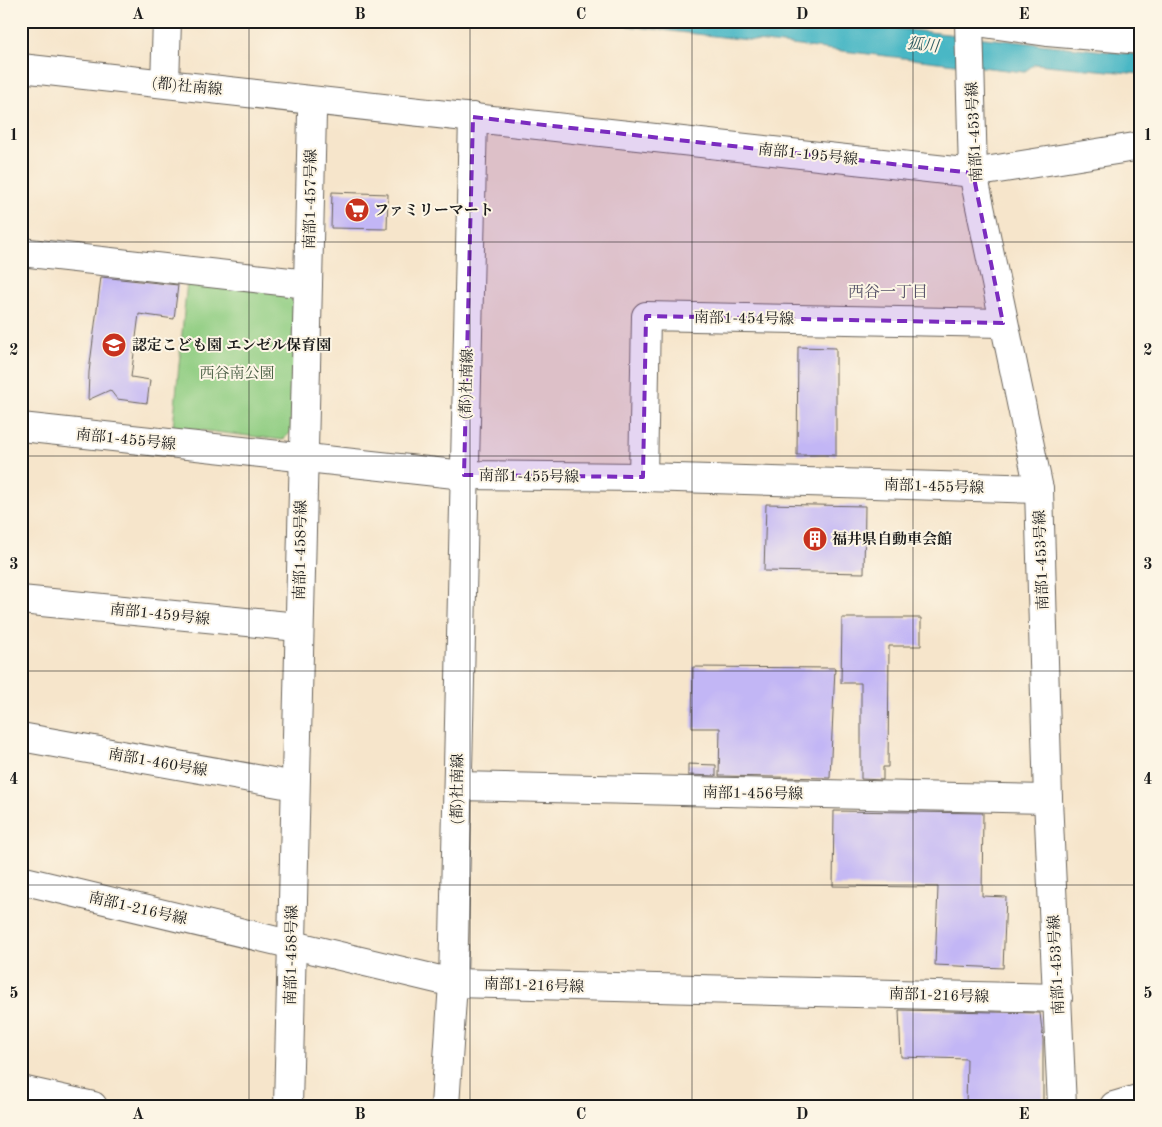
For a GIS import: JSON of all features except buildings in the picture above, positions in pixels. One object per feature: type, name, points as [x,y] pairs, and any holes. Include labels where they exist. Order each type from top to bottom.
[{"type":"street","points":[[974,23],[1047,32],[1141,40]]},
{"type":"street","name":"南部1-453号線","points":[[974,23],[970,78],[973,173],[1039,489],[1048,799],[1062,1106]]},
{"type":"street","points":[[165,83],[167,24]]},
{"type":"street","name":"(都)社南線","points":[[21,68],[473,117],[458,786],[452,982],[445,1106]]},
{"type":"street","name":"南部1-457号線","points":[[308,284],[312,113]]},
{"type":"street","name":"南部1-195号線","points":[[473,117],[973,173],[1141,146]]},
{"type":"street","points":[[21,252],[308,284]]},
{"type":"street","name":"南部1-458号線","points":[[288,1106],[302,458],[308,284]]},
{"type":"street","name":"南部1-454号線","points":[[643,478],[646,316],[1003,323]]},
{"type":"street","name":"南部1-455号線","points":[[21,427],[464,475],[1039,489]]},
{"type":"street","name":"南部1-459号線","points":[[21,600],[298,627]]},
{"type":"street","name":"南部1-460号線","points":[[21,738],[295,786]]},
{"type":"street","name":"南部1-456号線","points":[[458,786],[1048,799]]},
{"type":"street","name":"南部1-216号線","points":[[21,880],[452,982],[1058,998]]},
{"type":"street","points":[[21,1090],[93,1106]]},
{"type":"highlighted area","points":[[473,117],[973,173],[1003,323],[646,316],[643,477],[464,475]]},
{"type":"green space","name":"西谷南公園","points":[[187,281],[285,293],[297,303],[294,429],[283,440],[173,427]]},
{"type":"water","name":"狐川","points":[[584,21],[827,21],[1141,55],[1141,74],[1035,64],[1024,72]]},
{"type":"place","name":"ファミリーマート","points":[[357,210]]},
{"type":"place","name":"認定こども園 エンゼル保育園","points":[[114,345]]},
{"type":"place","name":"福井県自動車会館","points":[[815,539]]},
{"type":"district","name":"西谷一丁目","points":[[888,291]]}]
